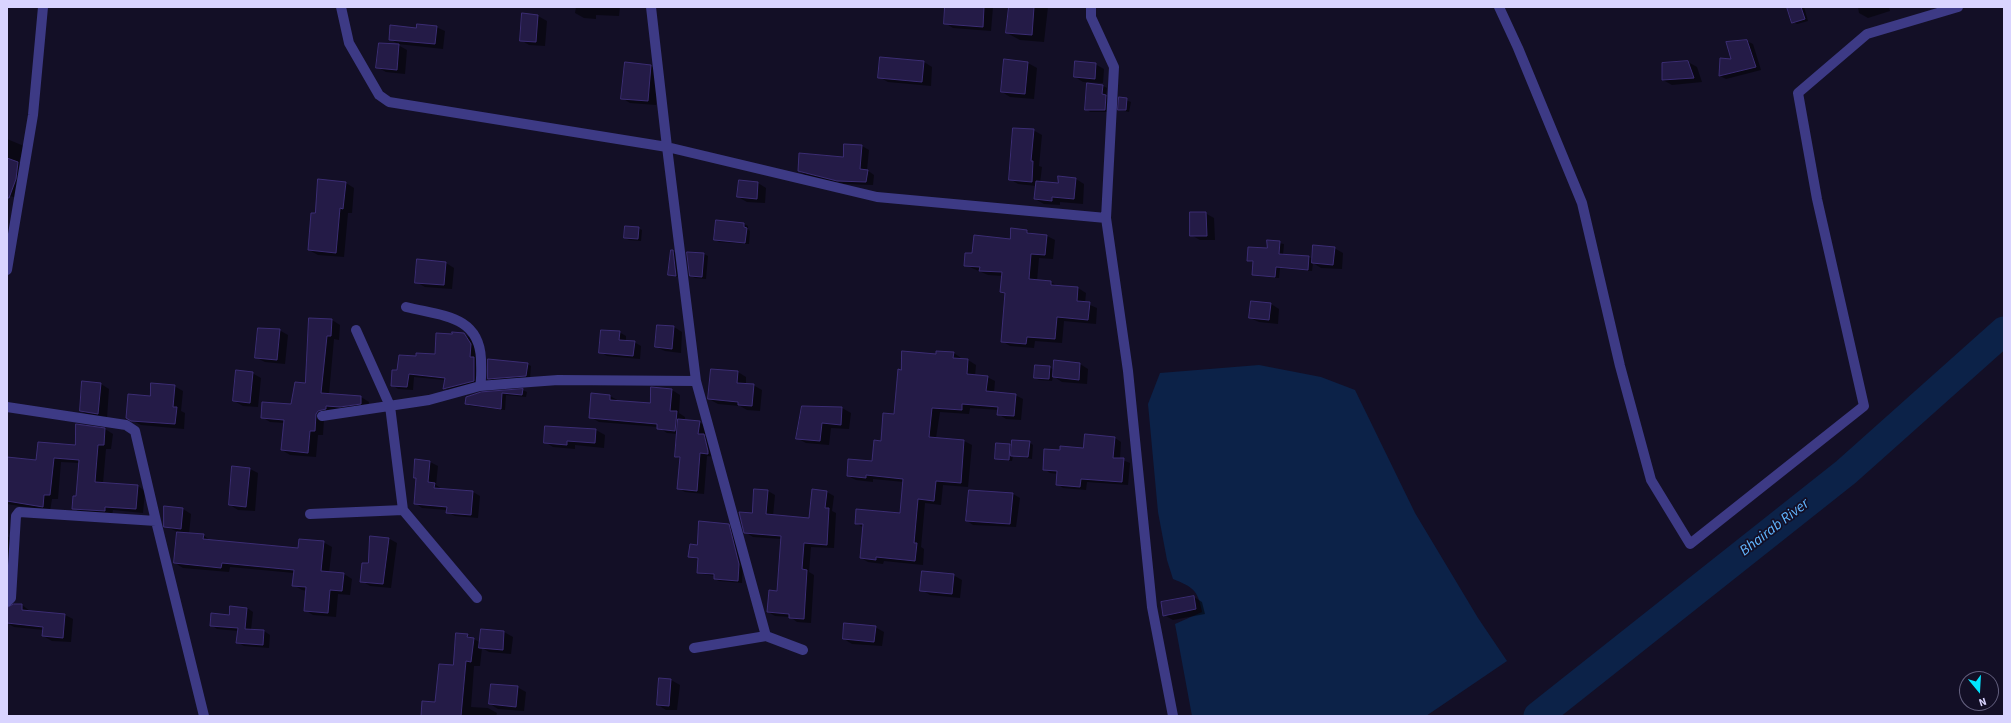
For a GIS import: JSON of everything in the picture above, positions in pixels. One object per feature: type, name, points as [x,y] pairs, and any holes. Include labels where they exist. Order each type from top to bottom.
[{"type":"street","points":[[7,270],[33,115],[43,7]]},
{"type":"street","points":[[341,7],[349,43],[379,95],[389,102],[667,147],[877,197],[1106,218]]},
{"type":"street","points":[[651,7],[696,381],[766,636]]},
{"type":"street","points":[[1091,7],[1093,24],[1114,67],[1106,218],[1128,371],[1152,608],[1172,716]]},
{"type":"street","points":[[1499,7],[1518,48],[1582,203],[1620,366],[1651,480],[1690,544],[1864,406],[1818,199],[1798,93],[1867,34],[1958,7]]},
{"type":"street","points":[[406,307],[459,320],[476,335],[480,348],[482,380],[480,386]]},
{"type":"street","points":[[356,330],[390,406],[403,510],[477,598]]},
{"type":"street","points":[[322,416],[429,400],[480,386],[558,380],[696,381]]},
{"type":"street","points":[[7,407],[132,427],[135,431],[204,716]]},
{"type":"street","points":[[310,514],[403,510]]},
{"type":"street","points":[[7,602],[11,598],[12,512],[156,520]]},
{"type":"street","points":[[694,648],[766,636],[803,650]]},
{"type":"water","points":[[1259,365],[1321,377],[1355,390],[1415,513],[1478,618],[1507,661],[1426,716],[1192,716],[1175,624],[1202,612],[1199,599],[1194,590],[1173,579],[1167,560],[1158,512],[1148,404],[1160,373]]},
{"type":"building","points":[[945,7],[984,7],[983,27],[944,24]]},
{"type":"building","points":[[1009,7],[1034,7],[1032,35],[1006,33]]},
{"type":"building","points":[[1787,7],[1801,7],[1805,19],[1792,23]]},
{"type":"building","points":[[522,13],[538,15],[536,42],[520,41]]},
{"type":"building","points":[[417,24],[437,26],[435,44],[389,40],[390,25],[416,28]]},
{"type":"building","points":[[1747,40],[1756,67],[1719,76],[1720,58],[1731,59],[1726,42]]},
{"type":"building","points":[[379,43],[399,44],[397,70],[376,68]]},
{"type":"building","points":[[880,57],[924,61],[922,82],[878,78]]},
{"type":"building","points":[[1004,59],[1028,62],[1025,94],[1001,92]]},
{"type":"building","points":[[1075,61],[1096,63],[1095,79],[1074,77]]},
{"type":"building","points":[[1688,61],[1694,78],[1662,80],[1662,63]]},
{"type":"building","points":[[625,62],[651,65],[648,101],[621,99]]},
{"type":"building","points":[[1087,83],[1103,85],[1102,94],[1106,95],[1105,110],[1085,110]]},
{"type":"building","points":[[1119,97],[1127,98],[1126,110],[1118,110]]},
{"type":"building","points":[[1013,128],[1034,129],[1031,161],[1033,161],[1032,182],[1009,180]]},
{"type":"building","points":[[844,144],[862,145],[860,169],[868,170],[866,182],[837,181],[798,171],[799,153],[843,157]]},
{"type":"building","points":[[7,158],[18,162],[16,179],[9,198],[7,198]]},
{"type":"building","points":[[1058,176],[1076,178],[1074,199],[1052,197],[1052,201],[1034,199],[1036,181],[1058,183]]},
{"type":"building","points":[[318,179],[346,182],[343,209],[340,208],[336,253],[308,250],[311,213],[315,213]]},
{"type":"building","points":[[739,180],[758,182],[757,199],[737,197]]},
{"type":"building","points":[[1190,212],[1206,212],[1207,236],[1190,236]]},
{"type":"building","points":[[716,220],[744,223],[744,227],[747,228],[745,243],[714,240]]},
{"type":"building","points":[[625,226],[639,227],[638,239],[624,238]]},
{"type":"building","points":[[1011,228],[1027,230],[1027,233],[1047,235],[1045,255],[1031,254],[1029,279],[1051,281],[1051,285],[1078,287],[1077,301],[1090,302],[1088,320],[1057,317],[1055,339],[1027,337],[1026,344],[1001,342],[1005,293],[1000,292],[1002,272],[979,271],[980,267],[964,266],[965,253],[972,253],[974,235],[1010,239]]},
{"type":"building","points":[[1267,240],[1280,241],[1279,254],[1309,256],[1308,270],[1276,267],[1275,277],[1252,275],[1253,261],[1247,261],[1248,247],[1267,248]]},
{"type":"building","points":[[1313,245],[1335,247],[1333,265],[1312,263]]},
{"type":"building","points":[[671,250],[673,250],[676,276],[668,275]]},
{"type":"building","points":[[687,252],[704,253],[702,277],[690,276]]},
{"type":"building","points":[[417,259],[446,262],[444,285],[415,283]]},
{"type":"building","points":[[1251,301],[1271,303],[1269,320],[1249,318]]},
{"type":"building","points":[[309,318],[332,319],[331,336],[327,336],[321,393],[361,396],[361,404],[340,407],[326,406],[326,409],[318,411],[316,414],[315,431],[310,431],[308,453],[281,450],[284,420],[261,418],[262,402],[291,404],[295,382],[305,383]]},
{"type":"building","points":[[657,325],[674,326],[672,349],[655,347]]},
{"type":"building","points":[[258,328],[280,329],[277,360],[255,358]]},
{"type":"building","points":[[601,330],[620,331],[619,340],[635,341],[633,356],[599,353]]},
{"type":"building","points":[[452,332],[464,333],[471,344],[470,357],[474,357],[474,381],[443,389],[445,378],[409,374],[407,387],[391,386],[392,370],[397,370],[399,355],[416,356],[416,353],[435,354],[436,333],[452,334]]},
{"type":"building","points":[[902,351],[936,354],[936,351],[954,352],[953,358],[968,359],[967,374],[988,376],[986,391],[1016,394],[1014,416],[997,415],[998,407],[962,404],[962,410],[932,408],[929,437],[964,440],[961,483],[936,481],[934,501],[918,499],[914,543],[917,543],[915,561],[876,557],[876,560],[860,558],[863,524],[855,524],[856,509],[900,513],[903,479],[866,475],[866,478],[847,476],[848,459],[872,461],[874,440],[881,441],[883,413],[894,414],[898,369],[901,370]]},
{"type":"building","points":[[488,359],[528,363],[526,376],[488,379]]},
{"type":"building","points":[[1054,360],[1080,363],[1079,380],[1053,377]]},
{"type":"building","points":[[1035,365],[1050,366],[1049,379],[1034,378]]},
{"type":"building","points":[[711,369],[738,371],[737,383],[754,384],[752,406],[738,405],[738,402],[708,399]]},
{"type":"building","points":[[236,370],[253,372],[250,403],[233,401]]},
{"type":"building","points":[[82,381],[101,383],[98,414],[80,411]]},
{"type":"building","points":[[151,383],[175,385],[173,407],[177,407],[175,424],[131,421],[126,418],[128,394],[150,396]]},
{"type":"building","points":[[651,387],[672,389],[670,411],[677,411],[675,431],[657,429],[657,424],[589,418],[591,393],[610,395],[610,400],[650,403]]},
{"type":"building","points":[[523,389],[522,395],[502,393],[501,409],[465,404],[466,397],[481,392]]},
{"type":"building","points":[[802,406],[842,407],[841,425],[822,423],[820,441],[796,439]]},
{"type":"building","points":[[678,419],[700,421],[698,434],[704,434],[708,454],[700,453],[697,491],[677,489],[680,457],[675,457]]},
{"type":"building","points":[[76,424],[105,428],[104,445],[98,445],[95,482],[138,485],[136,509],[105,507],[105,511],[72,509],[73,496],[76,496],[79,460],[54,458],[50,495],[44,495],[43,507],[7,501],[7,457],[36,460],[38,442],[75,445]]},
{"type":"building","points":[[545,426],[596,429],[595,443],[567,441],[567,445],[544,443]]},
{"type":"building","points":[[1085,434],[1115,437],[1113,458],[1124,458],[1122,482],[1081,479],[1080,487],[1056,485],[1057,471],[1043,470],[1044,449],[1060,450],[1060,446],[1083,448]]},
{"type":"building","points":[[1012,440],[1030,441],[1028,457],[1011,456]]},
{"type":"building","points":[[996,443],[1010,444],[1009,460],[995,459]]},
{"type":"building","points":[[415,459],[430,461],[428,482],[435,483],[434,488],[473,491],[471,515],[446,513],[447,507],[414,504],[416,478],[414,478]]},
{"type":"building","points":[[232,466],[250,468],[246,507],[229,505]]},
{"type":"building","points":[[754,489],[768,490],[766,514],[809,518],[812,489],[827,491],[825,508],[829,508],[827,545],[804,543],[802,569],[807,570],[804,619],[789,618],[789,614],[767,612],[769,590],[777,591],[781,536],[744,533],[739,512],[752,513]]},
{"type":"building","points":[[969,490],[1013,493],[1010,524],[966,521]]},
{"type":"building","points":[[164,506],[183,508],[181,529],[164,527]]},
{"type":"building","points":[[699,521],[729,524],[739,564],[738,581],[714,579],[714,574],[697,573],[698,558],[688,557],[690,544],[697,545]]},
{"type":"building","points":[[177,532],[204,534],[203,539],[298,548],[299,539],[324,541],[321,571],[344,573],[342,591],[330,590],[328,613],[304,611],[306,587],[292,586],[294,570],[222,563],[221,568],[174,563]]},
{"type":"building","points":[[370,536],[389,538],[383,584],[360,582],[362,563],[368,563]]},
{"type":"building","points":[[922,571],[954,574],[952,594],[920,591]]},
{"type":"building","points":[[1194,596],[1196,609],[1163,616],[1161,602]]},
{"type":"building","points":[[14,604],[22,604],[22,610],[65,614],[63,638],[42,636],[43,627],[7,623],[7,608]]},
{"type":"building","points":[[230,606],[247,608],[245,629],[264,630],[263,645],[236,643],[238,628],[210,626],[211,613],[229,615]]},
{"type":"building","points":[[844,623],[876,626],[874,642],[843,639]]},
{"type":"building","points":[[481,629],[504,631],[503,650],[479,648]]},
{"type":"building","points":[[456,633],[468,634],[467,637],[474,638],[471,662],[466,661],[461,716],[421,716],[422,701],[435,702],[439,664],[453,665]]},
{"type":"building","points":[[659,678],[671,679],[669,706],[657,705]]},
{"type":"building","points":[[491,684],[518,686],[516,707],[489,704]]},
{"type":"waterway","name":"Bhairab River","points":[[1538,716],[1846,472],[2004,331]]}]
